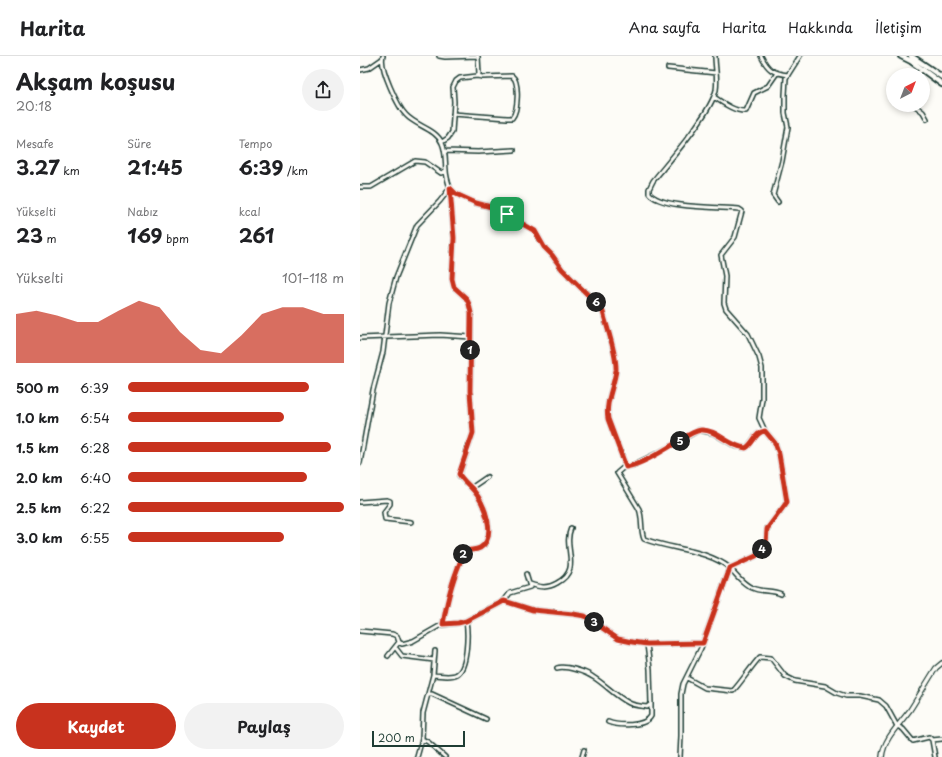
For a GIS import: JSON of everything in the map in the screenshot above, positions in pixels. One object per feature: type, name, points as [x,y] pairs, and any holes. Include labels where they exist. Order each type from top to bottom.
[{"type":"highway","points":[[901,56],[919,68]]},
{"type":"highway","points":[[911,56],[942,77]]},
{"type":"highway","points":[[930,76],[942,84]]},
{"type":"street","points":[[439,56],[478,56],[477,76]]},
{"type":"street","points":[[680,757],[681,694],[683,684],[703,643],[730,568],[756,556],[762,550],[766,544],[767,529],[787,502],[779,454],[775,443],[765,431],[759,418],[762,368],[759,357],[748,334],[726,308],[724,303],[725,276],[721,255],[735,237],[742,211],[739,209],[674,205],[656,199],[649,193],[649,189],[653,181],[697,124],[714,97],[716,88],[715,56]]},
{"type":"street","points":[[761,56],[765,64],[777,74],[788,75]]},
{"type":"street","points":[[778,202],[773,195],[782,161],[788,127],[786,119],[785,95],[786,78],[800,56]]},
{"type":"street","points":[[360,70],[369,68],[383,58]]},
{"type":"street","points":[[383,58],[384,71],[398,102],[406,115],[434,133],[442,142],[445,151],[446,171],[450,188],[454,238],[452,279],[454,287],[466,298],[471,313],[470,391],[473,433],[459,474],[462,480],[471,488],[480,501],[487,516],[489,526],[486,542],[481,548],[465,551],[449,591],[443,624]]},
{"type":"street","points":[[668,68],[716,73]]},
{"type":"street","points":[[714,97],[732,108],[743,112],[746,111],[754,93],[768,86],[777,74]]},
{"type":"street","points":[[442,142],[448,138],[452,132],[453,88],[456,81],[460,78],[477,76],[512,76],[515,78],[517,82],[517,100],[512,118],[453,114]]},
{"type":"street","points":[[923,112],[927,119]]},
{"type":"street","points":[[445,151],[478,152],[514,150]]},
{"type":"street","points":[[360,187],[371,187],[415,161],[424,162],[441,173],[446,171]]},
{"type":"street","points":[[450,188],[456,194],[476,203],[495,208],[535,231],[544,247],[562,269],[599,306],[603,312],[616,362],[616,370],[607,412],[608,419],[626,467]]},
{"type":"street","points":[[360,463],[367,417],[384,352],[389,302],[396,277],[417,225],[450,188]]},
{"type":"street","points":[[360,338],[440,335],[470,337]]},
{"type":"street","points":[[765,431],[760,431],[746,448],[735,446],[713,433],[699,430],[658,453],[617,472],[641,513],[641,527],[644,539],[655,544],[688,550],[714,559],[730,568],[744,583],[755,589],[775,591],[781,594]]},
{"type":"street","points":[[471,488],[487,477]]},
{"type":"street","points":[[360,502],[390,501],[390,504],[384,512],[385,519],[411,522]]},
{"type":"street","points":[[530,584],[540,587],[547,587],[563,579],[567,574],[571,566],[569,543],[571,528]]},
{"type":"street","points":[[526,574],[530,584]]},
{"type":"street","points":[[399,642],[402,644],[413,640],[443,624],[466,621],[504,601],[510,593],[530,587],[530,584]]},
{"type":"street","points":[[504,601],[533,610],[585,616],[618,639],[647,644],[703,643]]},
{"type":"street","points":[[433,675],[454,676],[459,673],[463,666],[467,643],[468,631],[466,621]]},
{"type":"street","points":[[360,631],[392,634],[397,636],[399,642]]},
{"type":"street","points":[[388,656],[399,642]]},
{"type":"street","points":[[608,722],[614,725],[635,724],[645,722],[651,716],[647,644]]},
{"type":"street","points":[[395,647],[402,656],[434,660]]},
{"type":"street","points":[[417,757],[422,739],[422,713],[433,675],[435,651]]},
{"type":"street","points":[[687,678],[705,688],[733,691],[741,683],[749,669],[760,657],[765,656],[771,658],[785,676],[795,681],[825,686],[846,696],[860,696],[879,700],[886,706],[897,726],[903,729],[913,741],[924,737],[929,737],[932,740],[942,739]]},
{"type":"street","points":[[882,757],[882,751],[890,735],[909,711],[936,668],[942,663]]},
{"type":"street","points":[[557,668],[560,666],[569,668],[593,677],[616,696],[636,706],[647,707],[651,704]]},
{"type":"street","points":[[428,694],[432,694],[486,719]]},
{"type":"street","points":[[422,739],[428,742],[445,757]]},
{"type":"street","points":[[932,740],[935,757]]},
{"type":"street","points":[[582,757],[584,750]]},
{"type":"route","points":[[450,188],[456,194],[476,203],[495,208],[507,214],[535,231],[544,247],[562,269],[593,298],[603,312],[616,362],[616,370],[607,412],[608,419],[626,467],[658,453],[699,430],[713,433],[741,448],[746,448],[750,445],[760,431],[765,431],[775,443],[779,454],[787,502],[767,529],[766,544],[762,550],[756,556],[730,568],[703,643],[647,644],[632,642],[618,639],[585,616],[533,610],[504,601],[466,621],[443,624],[449,591],[465,551],[481,548],[486,542],[489,526],[487,516],[474,490],[462,480],[459,474],[472,441],[473,433],[470,391],[471,313],[466,298],[454,287],[452,279],[454,238],[450,188]]}]
